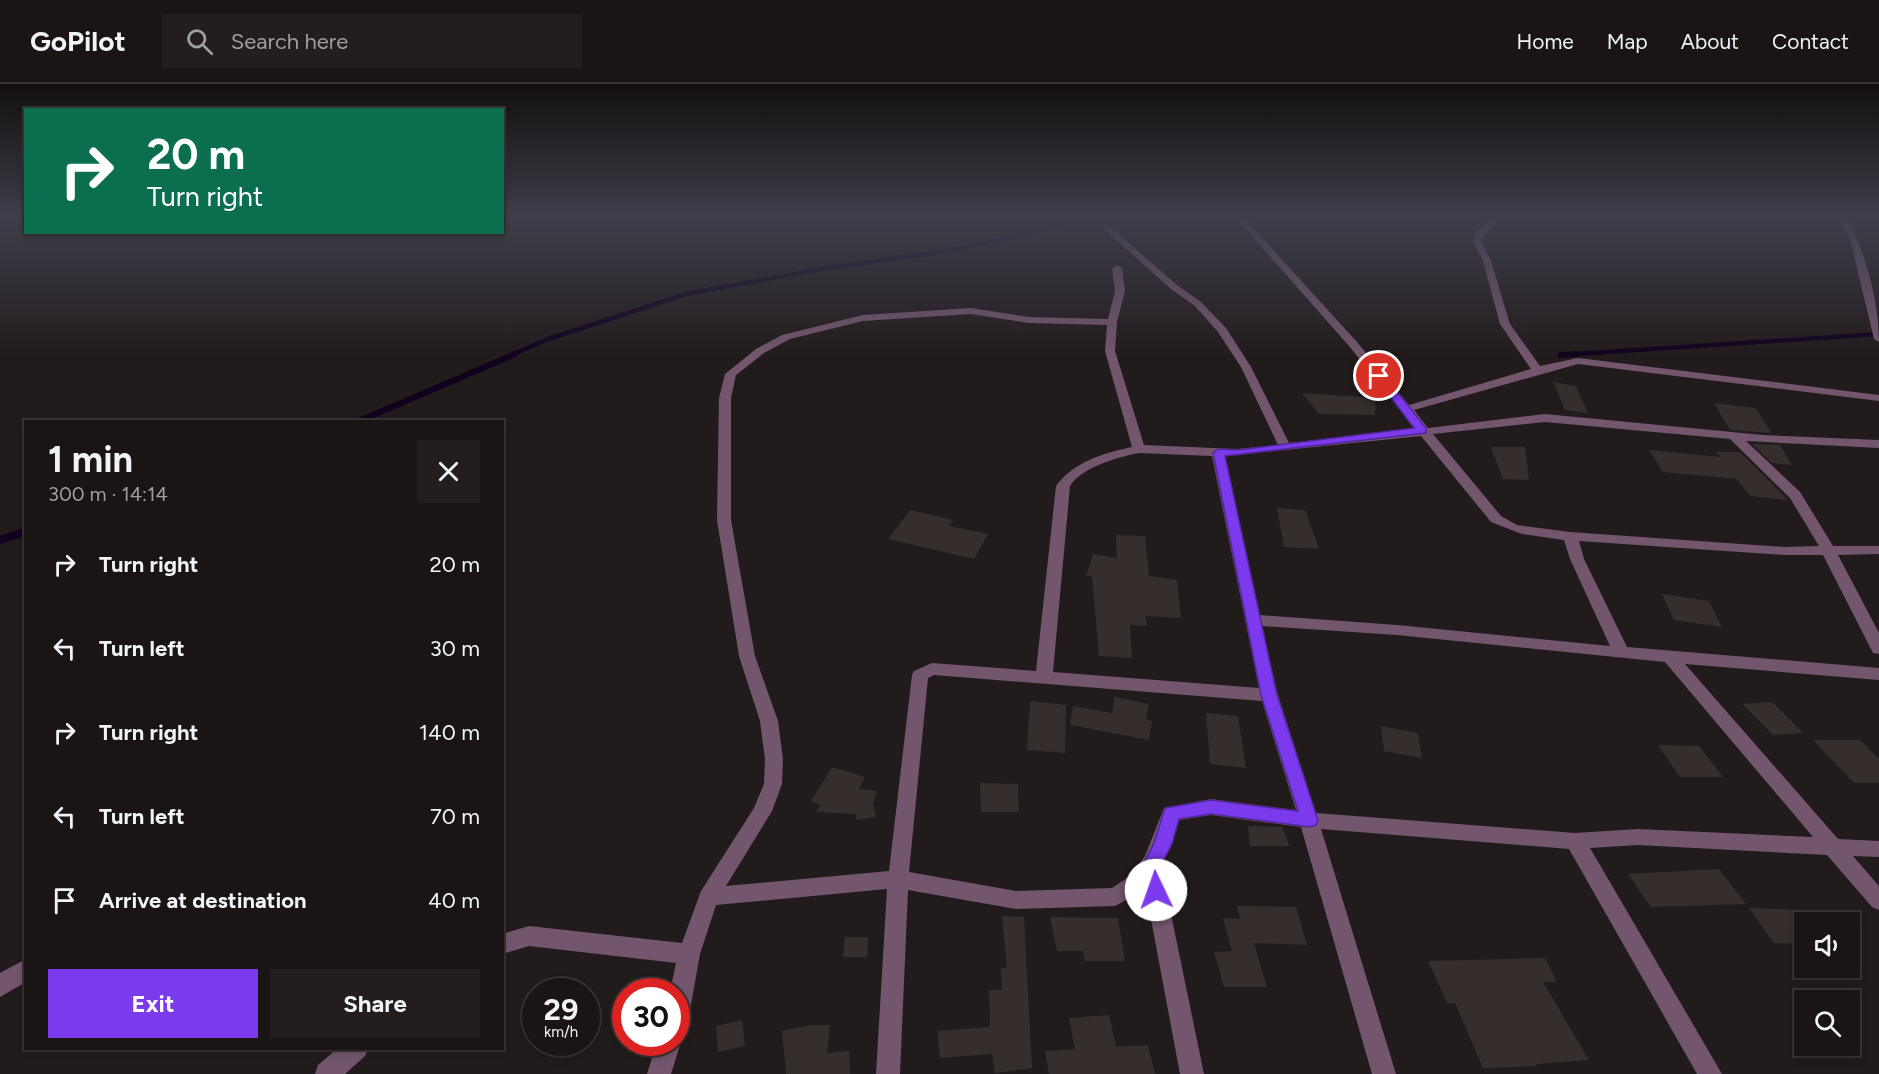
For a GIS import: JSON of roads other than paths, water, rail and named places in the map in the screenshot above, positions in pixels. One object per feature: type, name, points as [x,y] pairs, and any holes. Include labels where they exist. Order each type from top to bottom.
[{"type":"street","points":[[1150,265],[1198,304],[1222,330],[1245,367],[1285,447]]},
{"type":"street","points":[[1282,265],[1353,344],[1481,502],[1506,526],[1570,536],[1828,552],[1879,550]]},
{"type":"street","points":[[1488,265],[1505,324],[1538,371]]},
{"type":"street","points":[[1861,265],[1879,339]]},
{"type":"street","points":[[1117,268],[1120,291],[1112,322],[1110,351],[1139,449]]},
{"type":"street","points":[[684,978],[689,954],[708,897],[762,811],[773,784],[774,759],[769,721],[747,656],[724,520],[725,398],[731,375],[760,351],[786,337],[863,318],[971,311],[1029,320],[1112,322]]},
{"type":"street","points":[[1406,408],[1569,362],[1588,361],[1879,398]]},
{"type":"street","points":[[1044,678],[1064,482],[1085,467],[1107,456],[1139,449],[1218,453],[1557,417],[1733,436],[1879,444]]},
{"type":"street","points":[[1733,436],[1795,495],[1814,523],[1879,649]]},
{"type":"street","points":[[1218,453],[1269,695],[1310,820],[1384,1074]]},
{"type":"street","points":[[1570,536],[1577,559],[1621,652]]},
{"type":"street","points":[[1252,620],[1397,630],[1670,657],[1879,674]]},
{"type":"street","points":[[1670,657],[1879,901]]},
{"type":"street","points":[[888,1074],[898,879],[920,675],[932,669],[1269,695]]},
{"type":"street","points":[[708,897],[898,879],[1016,900],[1115,897],[1130,890],[1151,867],[1163,844],[1171,813],[1211,807],[1310,820],[1575,841],[1638,837],[1879,849]]},
{"type":"street","points":[[1575,841],[1710,1074]]},
{"type":"street","points":[[1151,867],[1192,1074]]},
{"type":"street","points":[[504,943],[529,936],[689,954]]},
{"type":"street","points":[[0,986],[24,970]]},
{"type":"street","points":[[327,1074],[355,1050]]},
{"type":"street","points":[[659,1074],[665,1056]]},
{"type":"waterway","points":[[511,355],[548,339],[686,294],[848,265]]},
{"type":"waterway","points":[[1577,354],[1561,355],[1879,334]]},
{"type":"waterway","points":[[362,420],[515,354]]},
{"type":"waterway","points":[[0,540],[24,532]]},
{"type":"waterway","points":[[20,533],[24,532]]}]
